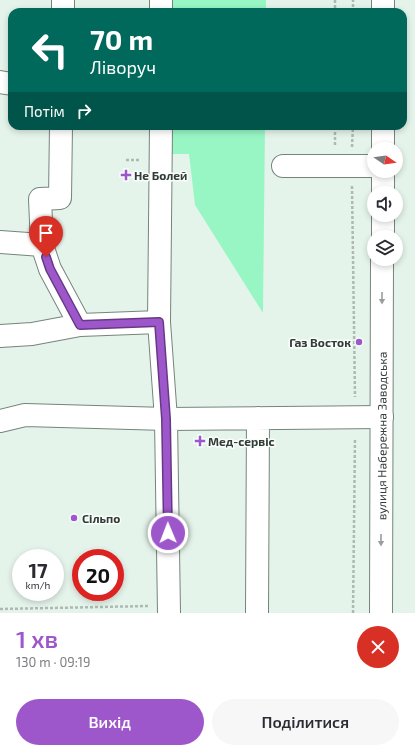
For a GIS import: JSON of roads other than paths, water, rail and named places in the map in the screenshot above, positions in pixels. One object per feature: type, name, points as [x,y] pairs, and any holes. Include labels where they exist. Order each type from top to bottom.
[{"type":"main road","points":[[61,130],[60,198],[40,199],[42,244],[50,269],[80,325]]},
{"type":"main road","points":[[161,130],[159,322],[166,419],[169,609]]},
{"type":"main road","points":[[383,130],[383,142]]},
{"type":"main road","points":[[283,166],[367,166]]},
{"type":"main road","points":[[0,242],[42,244]]},
{"type":"main road","name":"вулиця Набережна Заводська","points":[[381,613],[382,266]]},
{"type":"main road","points":[[0,336],[32,334],[80,325],[159,322]]},
{"type":"main road","points":[[0,421],[25,415],[166,419],[382,417]]},
{"type":"main road","points":[[257,613],[258,418]]},
{"type":"place","name":"Не Болей","points":[[126,175]]},
{"type":"place","name":"Газ Восток","points":[[359,342]]},
{"type":"place","name":"Мед-сервіс","points":[[200,441]]},
{"type":"place","name":"Сільпо","points":[[74,518]]}]
